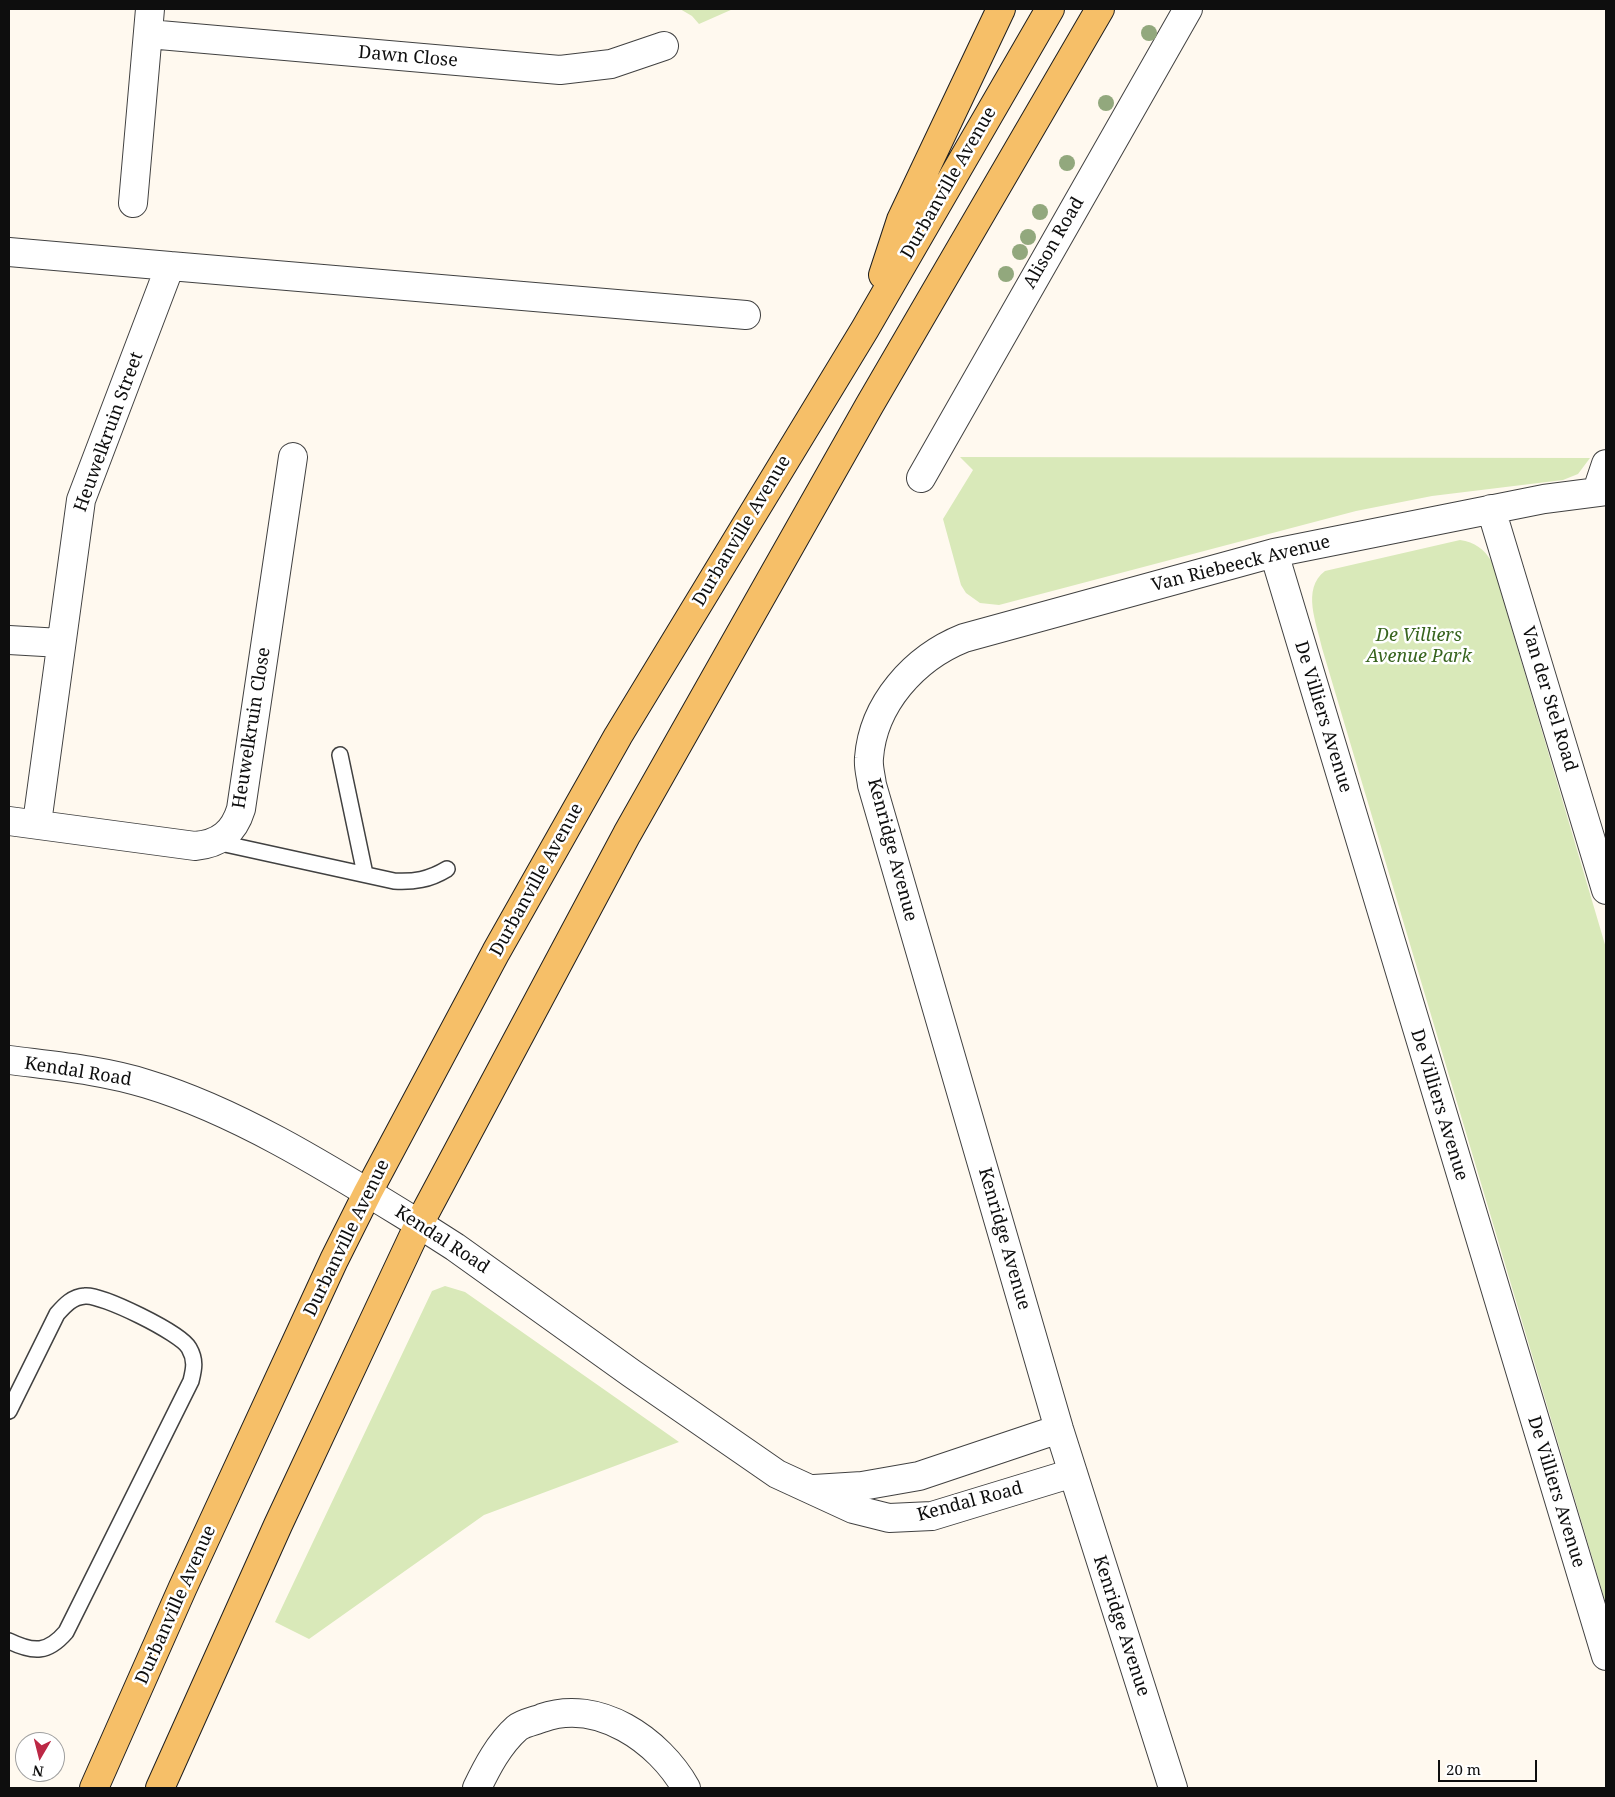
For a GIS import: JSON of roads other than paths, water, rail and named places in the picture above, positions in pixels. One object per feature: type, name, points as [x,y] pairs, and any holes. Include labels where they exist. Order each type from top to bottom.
[{"type":"main road","points":[[865,329],[901,220],[1000,9]]},
{"type":"main road","name":"Durbanville Avenue","points":[[94,1788],[183,1587],[368,1192],[496,952],[618,736],[865,329],[1050,9]]},
{"type":"main road","points":[[160,1788],[278,1525],[419,1224],[627,834],[869,406],[1100,9]]},
{"type":"street","name":"Alison Road","points":[[920,478],[1188,9]]},
{"type":"street","name":"Dawn Close","points":[[133,203],[149,22],[560,70],[611,64],[664,46]]},
{"type":"street","points":[[9,252],[746,315]]},
{"type":"street","name":"Heuwelkruin Street","points":[[37,823],[81,500],[170,266]]},
{"type":"street","name":"Heuwelkruin Close","points":[[216,842],[231,831],[241,809],[293,457]]},
{"type":"street","points":[[1601,491],[1606,464]]},
{"type":"street","name":"Van Riebeeck Avenue","points":[[897,690],[918,665],[932,654],[964,638],[1274,552],[1491,509],[1601,491]]},
{"type":"street","name":"Van der Stel Road","points":[[1491,509],[1606,890]]},
{"type":"street","name":"De Villiers Avenue","points":[[1274,552],[1606,1656]]},
{"type":"street","points":[[9,640],[61,643]]},
{"type":"street","name":"Kenridge Avenue","points":[[897,690],[878,722],[871,741],[868,761],[872,785],[1059,1429],[1172,1788]]},
{"type":"street","points":[[9,821],[37,823],[195,846],[216,842]]},
{"type":"street","name":"Kendal Road","points":[[9,1060],[106,1074],[146,1083],[189,1098],[234,1118],[368,1192],[455,1247],[631,1373],[777,1474],[870,1515],[910,1519],[932,1516],[1073,1473]]},
{"type":"street","name":"Kendal Road","points":[[810,1489],[862,1486],[919,1476],[1059,1429]]},
{"type":"street","points":[[477,1788],[491,1760],[518,1727],[548,1716],[578,1712],[601,1716],[630,1732],[660,1754],[686,1788]]},
{"type":"lane","points":[[340,755],[365,874]]},
{"type":"lane","points":[[216,842],[411,882],[428,879],[447,869]]},
{"type":"lane","points":[[9,1411],[57,1314],[69,1301],[86,1296],[103,1299],[176,1335],[189,1347],[195,1364],[191,1381],[66,1632],[55,1645],[38,1650],[20,1647],[9,1641]]},
{"type":"park label","name":"De Villiers Avenue Park","points":[[1419,646]]}]
